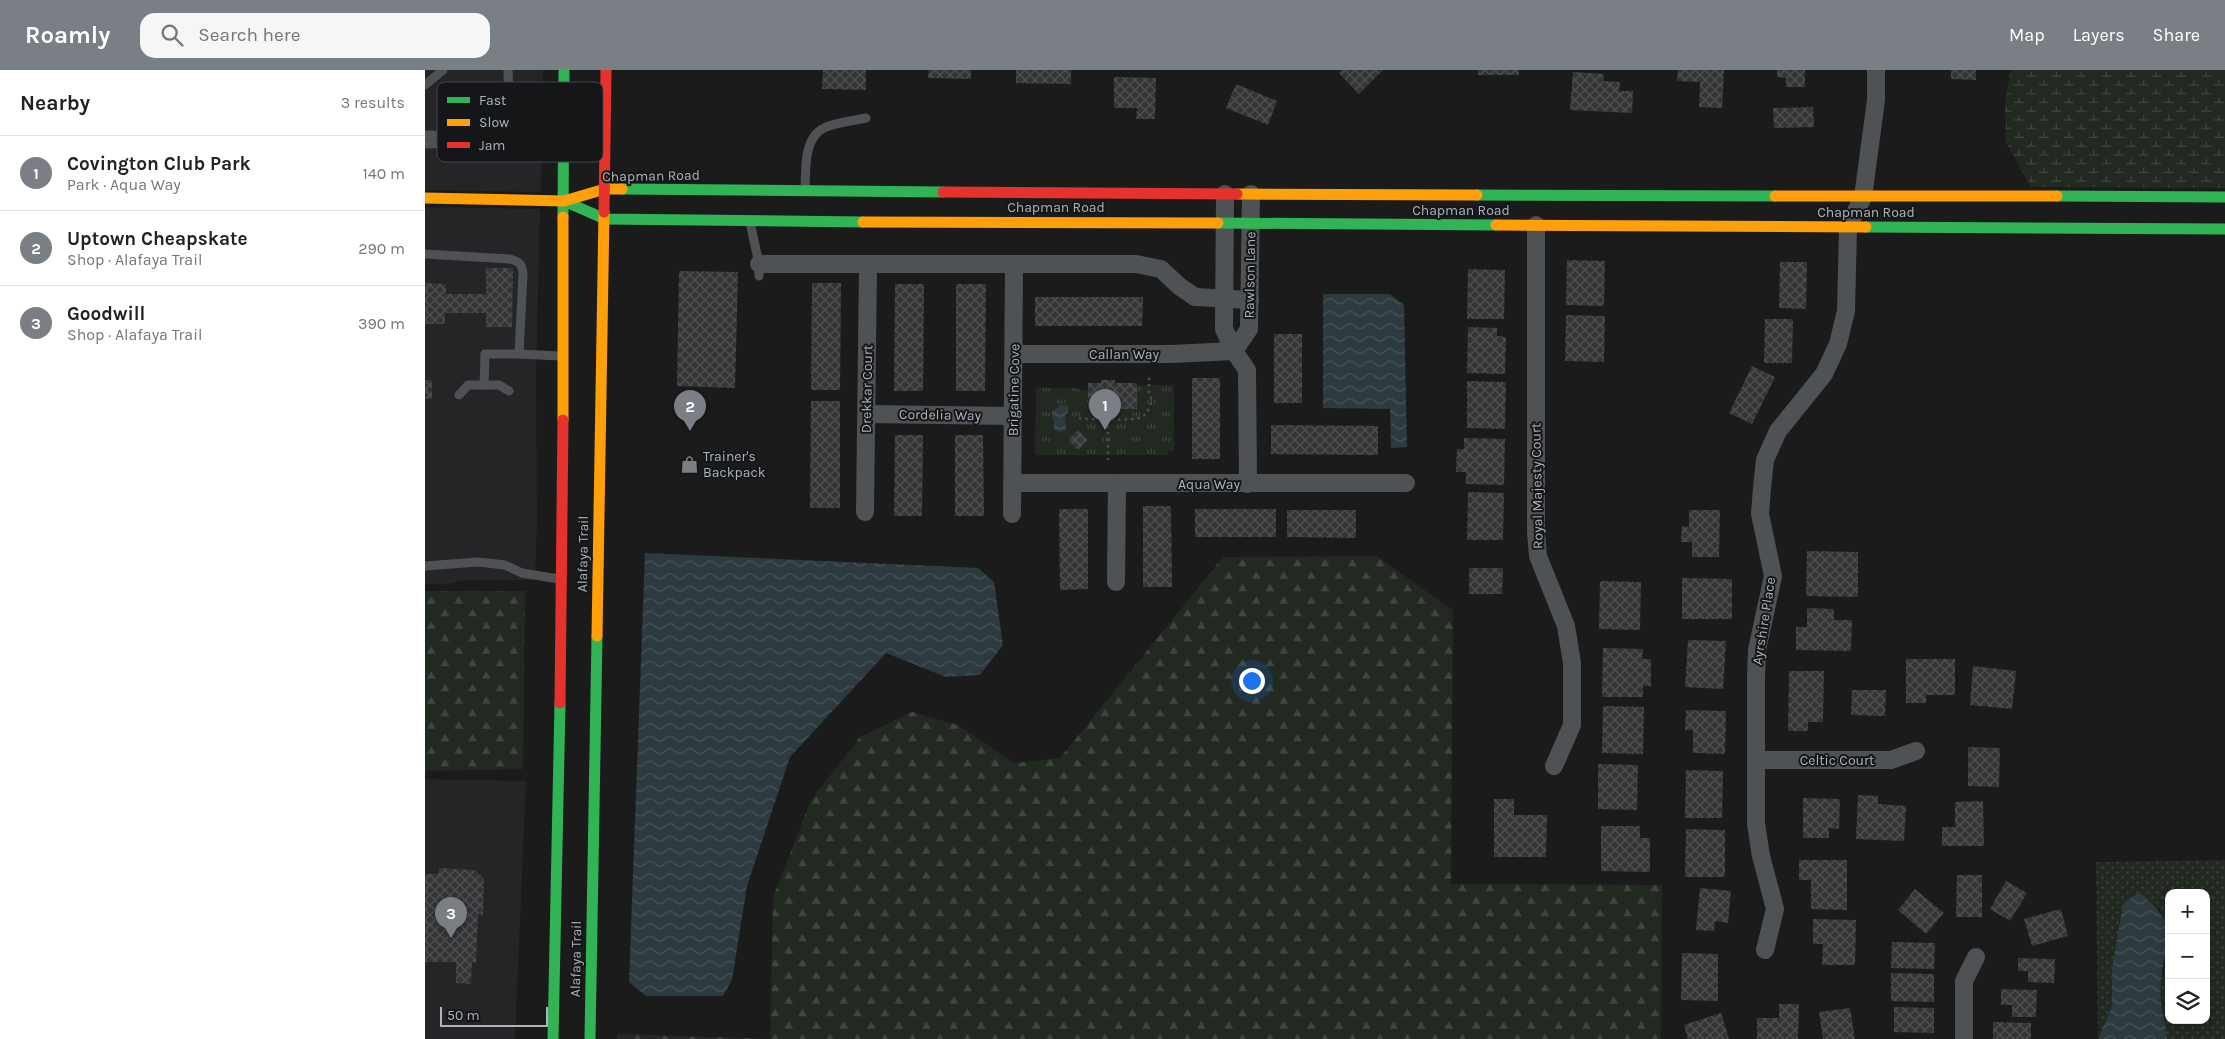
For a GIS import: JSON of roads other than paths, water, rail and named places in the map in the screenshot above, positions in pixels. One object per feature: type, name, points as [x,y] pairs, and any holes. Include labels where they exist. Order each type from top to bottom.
[{"type":"street","name":"Alafaya Trail","points":[[589,1039],[605,219],[606,70]]},
{"type":"street","name":"Ayrshire Place","points":[[1765,950],[1775,909],[1755,824],[1757,650],[1773,576],[1761,514],[1765,460],[1779,431],[1824,374],[1838,344],[1846,311],[1848,227],[1863,197],[1876,100],[1876,70]]},
{"type":"street","name":"Alafaya Trail","points":[[553,1039],[562,580],[563,162]]},
{"type":"street","name":"Chapman Road","points":[[563,201],[605,189],[1225,194],[2225,197]]},
{"type":"street","name":"Rawlson Lane","points":[[1225,194],[1224,328],[1234,351],[1247,370],[1248,484]]},
{"type":"street","name":"Rawlson Lane","points":[[1234,351],[1249,329],[1251,194]]},
{"type":"street","points":[[425,198],[563,201]]},
{"type":"street","name":"Chapman Road","points":[[563,201],[605,219],[750,222],[2225,229]]},
{"type":"street","name":"Royal Majesty Court","points":[[1536,226],[1536,512],[1538,556],[1566,626],[1572,663],[1572,726],[1554,766]]},
{"type":"street","points":[[759,270],[868,266],[1136,264],[1161,269],[1179,286],[1195,297],[1250,300]]},
{"type":"street","name":"Drekkar Court","points":[[865,512],[868,266]]},
{"type":"street","name":"Brigatine Cove","points":[[1012,514],[1014,266]]},
{"type":"street","name":"Callan Way","points":[[1014,354],[1171,354],[1234,351]]},
{"type":"street","name":"Cordelia Way","points":[[867,414],[1013,416]]},
{"type":"street","name":"Aqua Way","points":[[1013,484],[1406,483]]},
{"type":"street","points":[[1116,582],[1117,484]]},
{"type":"street","name":"Celtic Court","points":[[1757,760],[1891,760],[1916,751]]},
{"type":"street","points":[[1964,1039],[1964,981],[1976,957]]},
{"type":"lane","points":[[425,85],[442,70]]},
{"type":"lane","points":[[805,190],[807,159],[812,139],[823,128],[866,118]]},
{"type":"lane","points":[[750,222],[759,270]]},
{"type":"lane","points":[[425,254],[510,259],[518,261],[522,265],[519,354]]},
{"type":"lane","points":[[485,385],[485,354],[563,356]]},
{"type":"lane","points":[[459,395],[468,385],[499,385],[509,391]]},
{"type":"lane","points":[[425,566],[478,562],[505,565],[522,573],[562,580]]},
{"type":"water","points":[[1323,294],[1390,294],[1404,305],[1407,447],[1391,448],[1390,409],[1323,408]]},
{"type":"water","points":[[1060,405],[1067,405],[1069,407],[1065,416],[1066,430],[1058,432],[1054,429],[1052,412]]},
{"type":"water","points":[[645,553],[978,568],[994,582],[1003,645],[980,675],[946,677],[886,653],[790,757],[747,886],[732,980],[723,996],[646,996],[629,982]]},
{"type":"water","points":[[2139,892],[2153,905],[2165,921],[2165,956],[2161,992],[2167,1039],[2098,1039],[2112,1007],[2112,969],[2123,904]]},
{"type":"place","name":"Covington Club Park","points":[[1105,430]]},
{"type":"place","name":"Uptown Cheapskate","points":[[690,431]]},
{"type":"place","name":"Trainer's Backpack","points":[[689,464]]},
{"type":"place","name":"Goodwill","points":[[451,938]]}]
